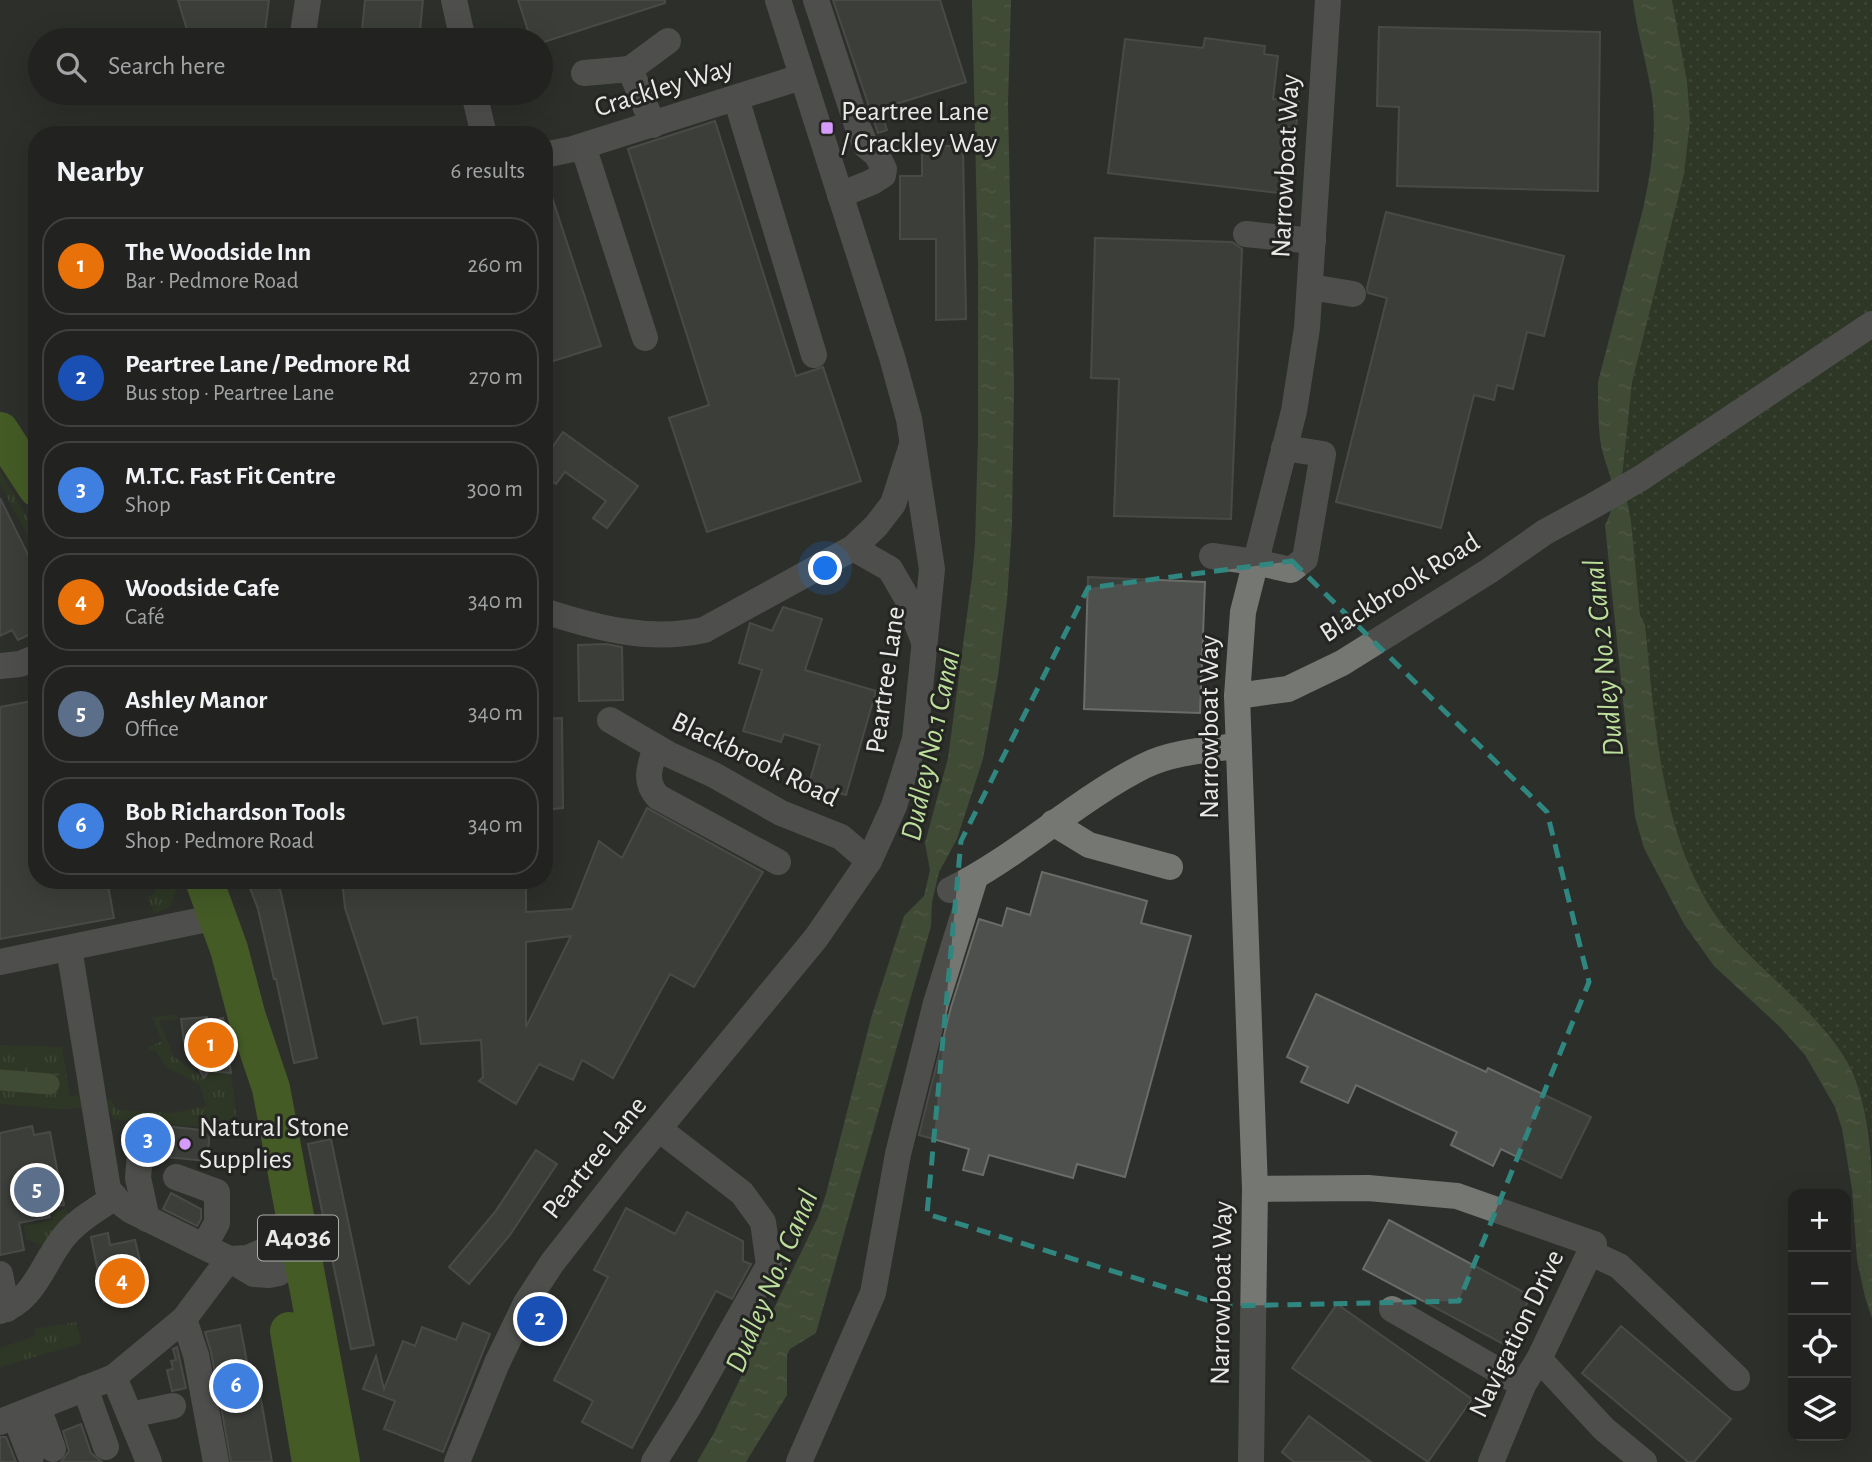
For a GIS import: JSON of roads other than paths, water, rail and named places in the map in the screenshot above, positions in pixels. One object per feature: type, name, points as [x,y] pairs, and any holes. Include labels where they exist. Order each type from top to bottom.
[{"type":"highway","points":[[0,431],[28,474]]},
{"type":"highway","name":"A4036","points":[[207,889],[271,1088],[285,1255],[311,1462]]},
{"type":"highway","name":"A4036","points":[[285,1255],[341,1462]]},
{"type":"street","points":[[304,28],[308,0]]},
{"type":"street","points":[[454,0],[460,28]]},
{"type":"street","name":"Peartree Lane","points":[[457,1462],[497,1363],[526,1303],[552,1263],[816,939],[869,861],[894,806],[915,739],[932,569],[909,419],[892,357],[778,0]]},
{"type":"street","points":[[816,0],[857,125],[866,146],[877,155],[884,169],[883,175],[873,182],[839,195]]},
{"type":"street","name":"Narrowboat Way","points":[[1251,1462],[1255,1189],[1237,696],[1243,612],[1294,411],[1307,328],[1328,0]]},
{"type":"street","points":[[584,74],[630,69],[668,41]]},
{"type":"street","points":[[630,69],[653,125]]},
{"type":"street","name":"Crackley Way","points":[[553,153],[653,125],[801,77]]},
{"type":"street","points":[[736,98],[814,355]]},
{"type":"street","points":[[477,105],[482,126]]},
{"type":"street","points":[[583,146],[645,338]]},
{"type":"street","points":[[1246,234],[1314,241]]},
{"type":"street","points":[[1310,287],[1353,294]]},
{"type":"street","name":"Blackbrook Road","points":[[1237,696],[1288,689],[1342,663],[1489,571],[1545,532],[1640,478],[1872,324]]},
{"type":"street","points":[[553,614],[587,625],[645,635],[679,635],[704,630],[853,548],[876,526],[893,503],[913,443]]},
{"type":"street","points":[[1212,556],[1291,570],[1305,559],[1323,454],[1284,448]]},
{"type":"street","points":[[1269,509],[1311,520]]},
{"type":"street","points":[[853,548],[890,569],[908,600],[926,647]]},
{"type":"street","points":[[0,666],[28,661]]},
{"type":"street","name":"Blackbrook Road","points":[[610,720],[781,813],[841,837],[869,861]]},
{"type":"street","points":[[950,890],[975,878],[1053,823],[1146,765],[1194,751],[1237,746]]},
{"type":"street","points":[[656,747],[649,766],[648,782],[659,797],[778,862]]},
{"type":"street","points":[[1053,823],[1089,845],[1170,867]]},
{"type":"street","points":[[799,1462],[873,1293],[898,1154],[936,1003],[975,878]]},
{"type":"street","points":[[0,962],[217,917]]},
{"type":"street","points":[[0,952],[82,937],[98,942]]},
{"type":"street","points":[[69,948],[108,1189],[130,1210],[254,1274],[269,1275],[285,1255]]},
{"type":"street","points":[[654,1462],[769,1265],[762,1222],[742,1194],[659,1129]]},
{"type":"street","points":[[140,1154],[138,1178],[147,1219]]},
{"type":"street","points":[[176,1177],[216,1192],[217,1223],[204,1247]]},
{"type":"street","name":"Navigation Drive","points":[[1255,1189],[1368,1188],[1457,1196],[1594,1244],[1539,1359],[1523,1385],[1491,1462]]},
{"type":"street","points":[[3,1310],[30,1291],[63,1237],[115,1197]]},
{"type":"street","points":[[1591,1253],[1619,1266],[1737,1378]]},
{"type":"street","points":[[132,1462],[120,1430],[122,1397],[229,1259]]},
{"type":"street","points":[[0,1274],[3,1310]]},
{"type":"street","points":[[1392,1309],[1523,1385]]},
{"type":"street","points":[[184,1319],[208,1387],[220,1459]]},
{"type":"street","points":[[1539,1359],[1604,1429],[1644,1462]]},
{"type":"street","points":[[85,1388],[106,1447]]},
{"type":"street","points":[[42,1453],[18,1415],[85,1388],[173,1406]]},
{"type":"street","points":[[122,1397],[149,1462]]},
{"type":"water","points":[[972,0],[1011,0],[1008,105],[1014,387],[1012,525],[998,676],[983,759],[957,839],[939,872],[932,902],[931,926],[816,1333],[790,1349],[787,1355],[787,1395],[746,1462],[697,1462],[714,1433],[818,1217],[871,1018],[904,916],[924,896],[930,870],[925,843],[948,758],[975,544],[978,265]]},
{"type":"water","points":[[1633,0],[1672,0],[1687,81],[1690,122],[1684,174],[1632,382],[1622,477],[1631,521],[1640,615],[1645,625],[1653,707],[1666,792],[1677,833],[1692,872],[1711,908],[1736,941],[1818,1022],[1845,1058],[1854,1076],[1870,1146],[1872,1318],[1857,1260],[1852,1189],[1842,1129],[1835,1107],[1805,1055],[1779,1026],[1714,966],[1684,924],[1644,848],[1635,817],[1605,525],[1613,501],[1613,491],[1602,451],[1598,418],[1598,382],[1643,209],[1652,153],[1652,96]]},
{"type":"waterway","points":[[0,1080],[49,1084]]},
{"type":"place","name":"Peartree Lane / Crackley Way","points":[[827,128]]},
{"type":"place","name":"The Woodside Inn","points":[[211,1045]]},
{"type":"place","name":"M.T.C. Fast Fit Centre","points":[[148,1140]]},
{"type":"place","name":"Natural Stone Supplies","points":[[185,1144]]},
{"type":"place","name":"Ashley Manor","points":[[37,1190]]},
{"type":"place","name":"Woodside Cafe","points":[[122,1281]]},
{"type":"place","name":"Peartree Lane / Pedmore Rd","points":[[540,1319]]},
{"type":"place","name":"Bob Richardson Tools","points":[[236,1386]]},
{"type":"water label","name":"Dudley No.2 Canal","points":[[1604,658]]},
{"type":"water label","name":"Dudley No.1 Canal","points":[[931,745]]},
{"type":"water label","name":"Dudley No.1 Canal","points":[[772,1281]]}]
